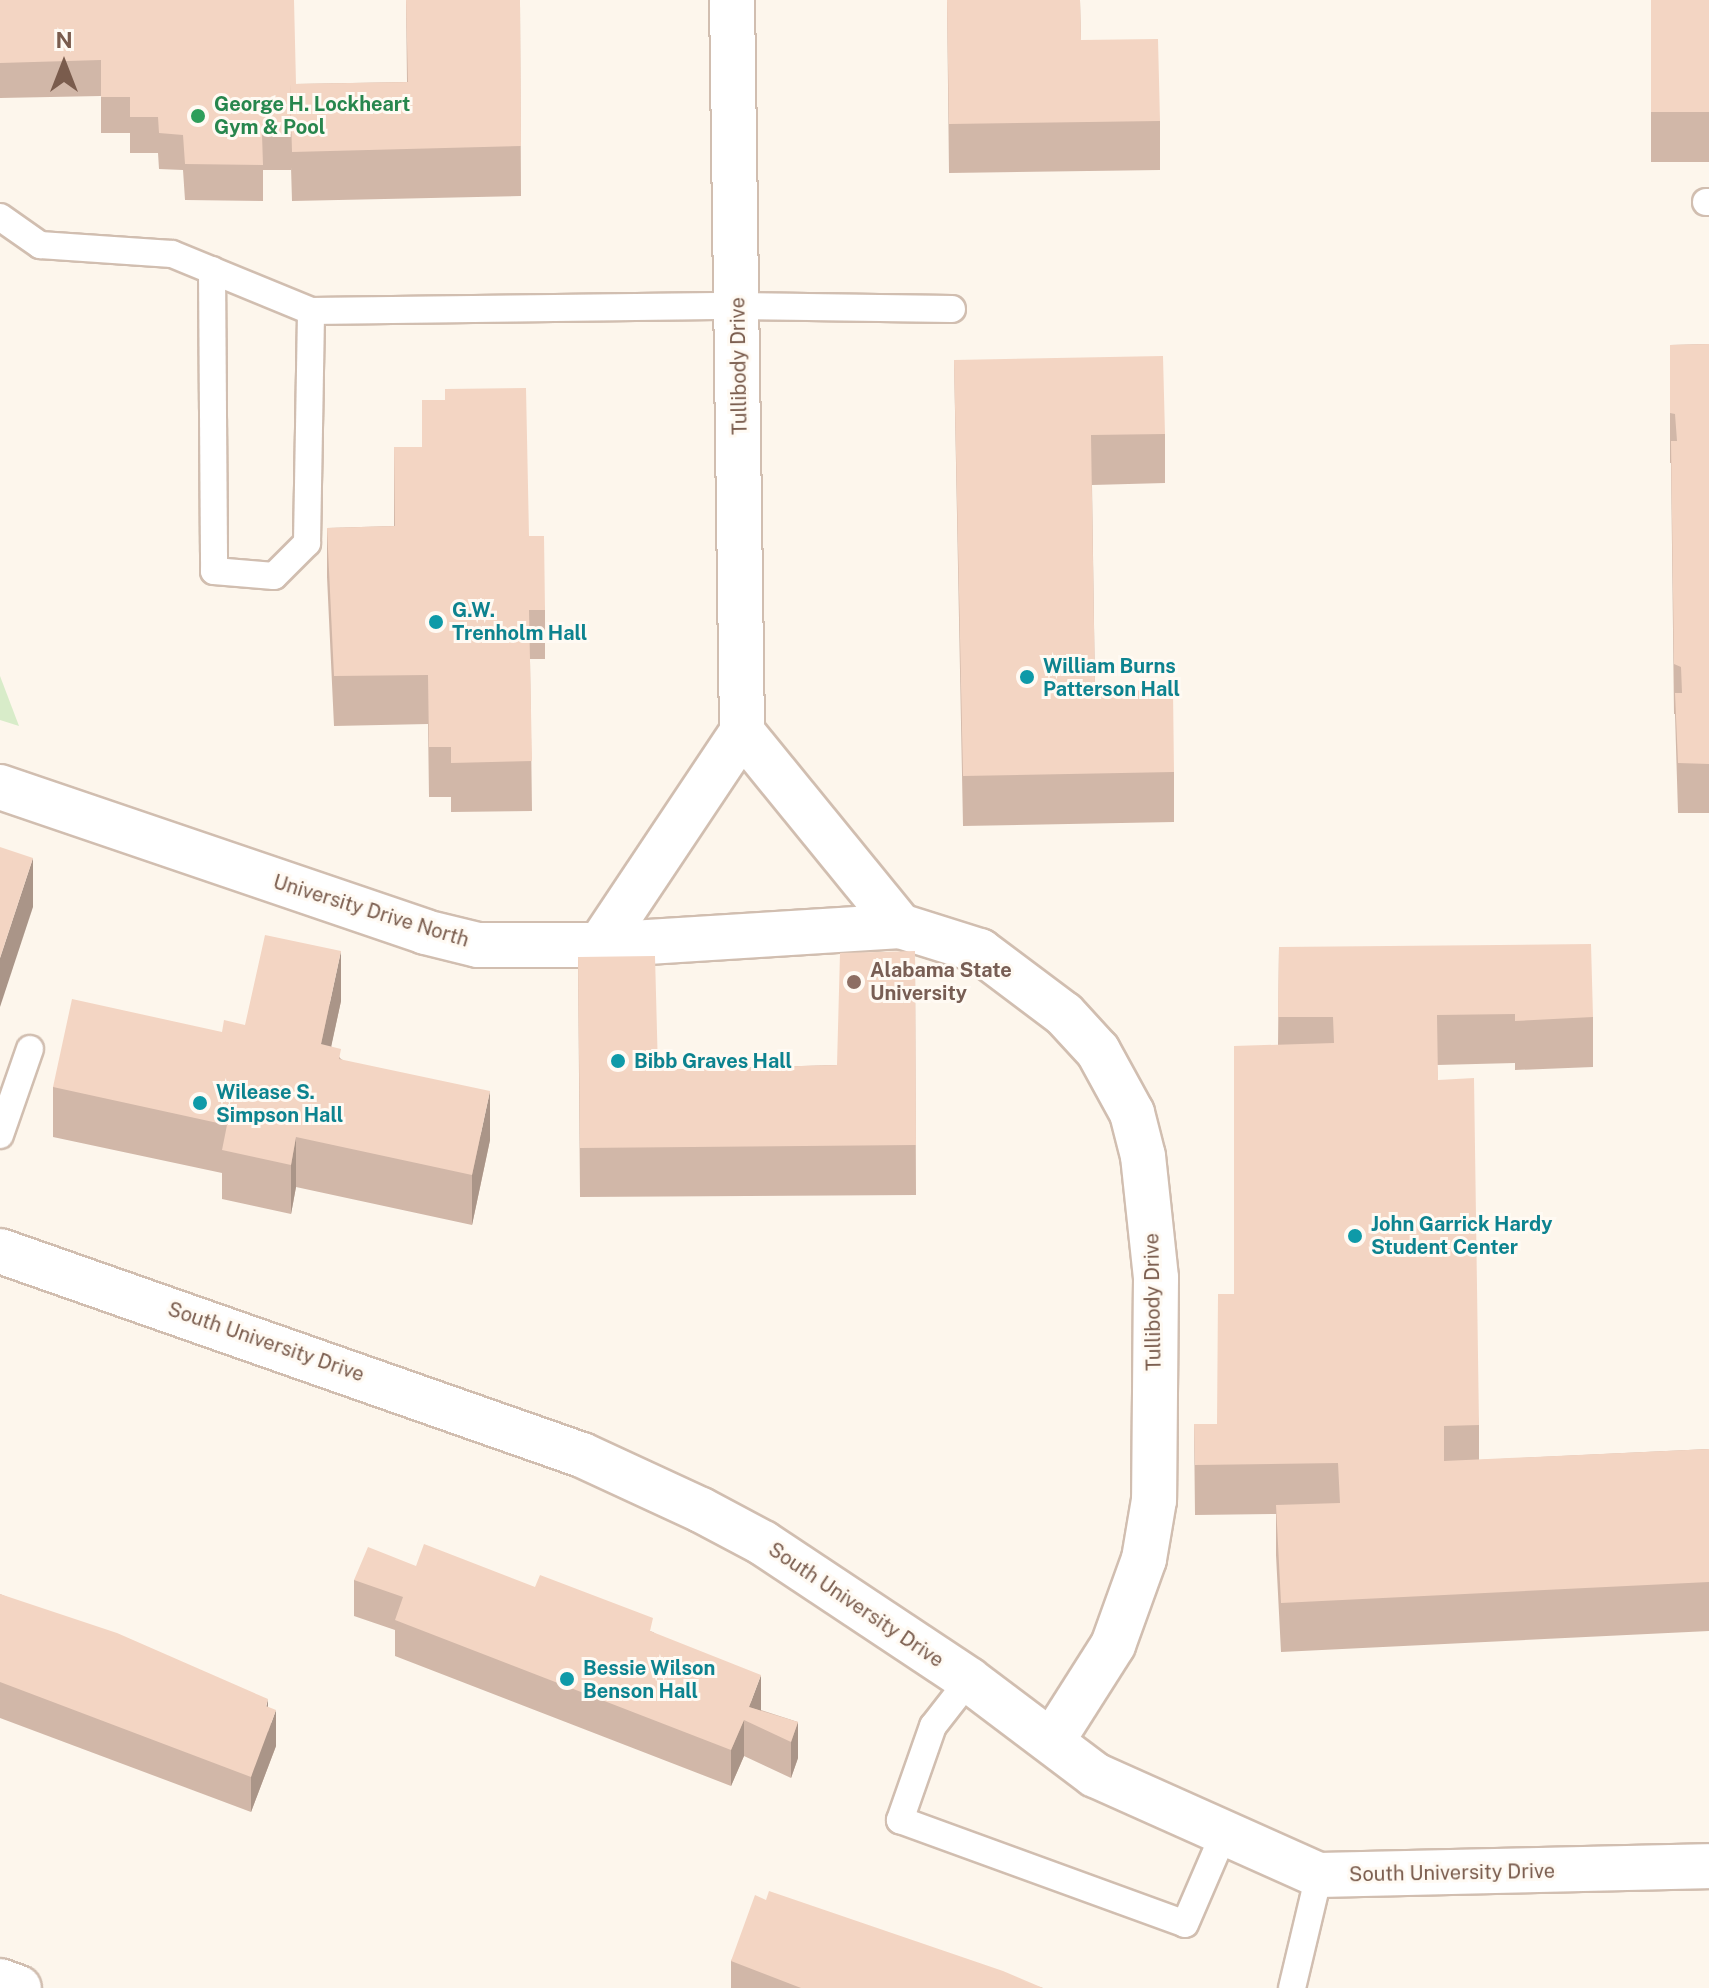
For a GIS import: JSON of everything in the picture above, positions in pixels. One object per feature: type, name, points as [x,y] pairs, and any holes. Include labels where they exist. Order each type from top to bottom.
[{"type":"street","name":"Tullibody Drive","points":[[732,0],[742,732]]},
{"type":"street","points":[[600,945],[742,732],[900,926]]},
{"type":"street","name":"University Drive North","points":[[0,787],[425,932],[478,945],[600,945],[900,926]]},
{"type":"street","name":"Tullibody Drive","points":[[900,926],[980,951],[1064,1014],[1120,1086],[1143,1156],[1156,1278],[1154,1500],[1144,1559],[1113,1645],[1052,1741]]},
{"type":"street","name":"South University Drive","points":[[0,1251],[582,1455],[763,1543],[969,1680],[1095,1775],[1140,1798],[1225,1831],[1319,1875],[1709,1866]]},
{"type":"street","points":[[0,1981],[19,1988]]},
{"type":"lane","points":[[0,217],[40,245],[172,254],[311,311],[737,306],[952,309]]},
{"type":"lane","points":[[212,270],[214,571],[274,576],[307,543],[311,311]]},
{"type":"lane","points":[[0,1135],[30,1049]]},
{"type":"lane","points":[[969,1680],[933,1726],[900,1820],[1185,1924],[1225,1831]]},
{"type":"lane","points":[[1292,1988],[1319,1875]]},
{"type":"green space","points":[[0,676],[19,726],[0,720]]},
{"type":"building","name":"George H. Lockheart Gym & Pool","points":[[0,0],[294,0],[296,84],[290,84],[291,134],[262,134],[263,165],[185,164],[183,135],[159,133],[158,117],[130,117],[130,97],[101,97],[101,60],[0,63]]},
{"type":"building","points":[[406,0],[520,0],[521,146],[292,152],[290,84],[408,82]]},
{"type":"building","points":[[947,0],[1080,0],[1081,40],[1158,39],[1160,121],[949,124]]},
{"type":"building","points":[[1651,0],[1709,0],[1709,112],[1651,112]]},
{"type":"building","points":[[1709,344],[1709,764],[1678,763],[1675,693],[1682,693],[1681,667],[1674,664],[1671,441],[1677,441],[1675,414],[1670,413],[1670,345]]},
{"type":"building","name":"William Burns Patterson Hall","points":[[1163,356],[1165,434],[1091,435],[1095,691],[1173,690],[1174,772],[963,776],[954,360]]},
{"type":"building","name":"G.W. Trenholm Hall","points":[[526,388],[529,536],[544,536],[545,610],[529,610],[532,761],[451,763],[451,747],[429,747],[428,675],[334,676],[327,528],[395,526],[394,447],[422,447],[422,400],[445,400],[445,389]]},
{"type":"building","points":[[0,847],[33,858],[0,958]]},
{"type":"building","points":[[265,935],[341,951],[321,1044],[341,1049],[339,1059],[490,1091],[472,1175],[296,1137],[291,1165],[222,1150],[227,1125],[53,1087],[72,999],[222,1032],[224,1020],[245,1025]]},
{"type":"building","name":"John Garrick Hardy Student Center","points":[[1591,944],[1593,1017],[1515,1021],[1515,1014],[1437,1015],[1438,1080],[1474,1078],[1479,1425],[1444,1426],[1444,1461],[1709,1449],[1709,1582],[1281,1603],[1276,1505],[1340,1503],[1338,1463],[1195,1465],[1194,1424],[1217,1424],[1218,1294],[1234,1294],[1234,1046],[1334,1043],[1333,1017],[1278,1017],[1279,947]]},
{"type":"building","name":"Bibb Graves Hall","points":[[915,951],[916,1145],[580,1148],[578,957],[655,956],[658,1070],[837,1065],[840,953]]},
{"type":"building","points":[[424,1544],[535,1587],[540,1575],[653,1618],[650,1631],[761,1675],[749,1707],[798,1722],[791,1742],[744,1720],[731,1750],[395,1620],[403,1597],[354,1580],[368,1547],[416,1566]]},
{"type":"building","points":[[0,1594],[117,1633],[268,1699],[266,1706],[276,1710],[251,1777],[0,1682]]},
{"type":"building","points":[[769,1891],[1003,1971],[1043,1988],[801,1988],[731,1961],[755,1895],[766,1900]]},
{"type":"place","name":"George H. Lockheart Gym & Pool","points":[[198,116]]},
{"type":"place","name":"G.W. Trenholm Hall","points":[[436,622]]},
{"type":"place","name":"William Burns Patterson Hall","points":[[1027,677]]},
{"type":"place","name":"Alabama State University","points":[[854,982]]},
{"type":"place","name":"Bibb Graves Hall","points":[[618,1061]]},
{"type":"place","name":"Wilease S. Simpson Hall","points":[[200,1103]]},
{"type":"place","name":"John Garrick Hardy Student Center","points":[[1355,1236]]},
{"type":"place","name":"Bessie Wilson Benson Hall","points":[[567,1679]]}]
